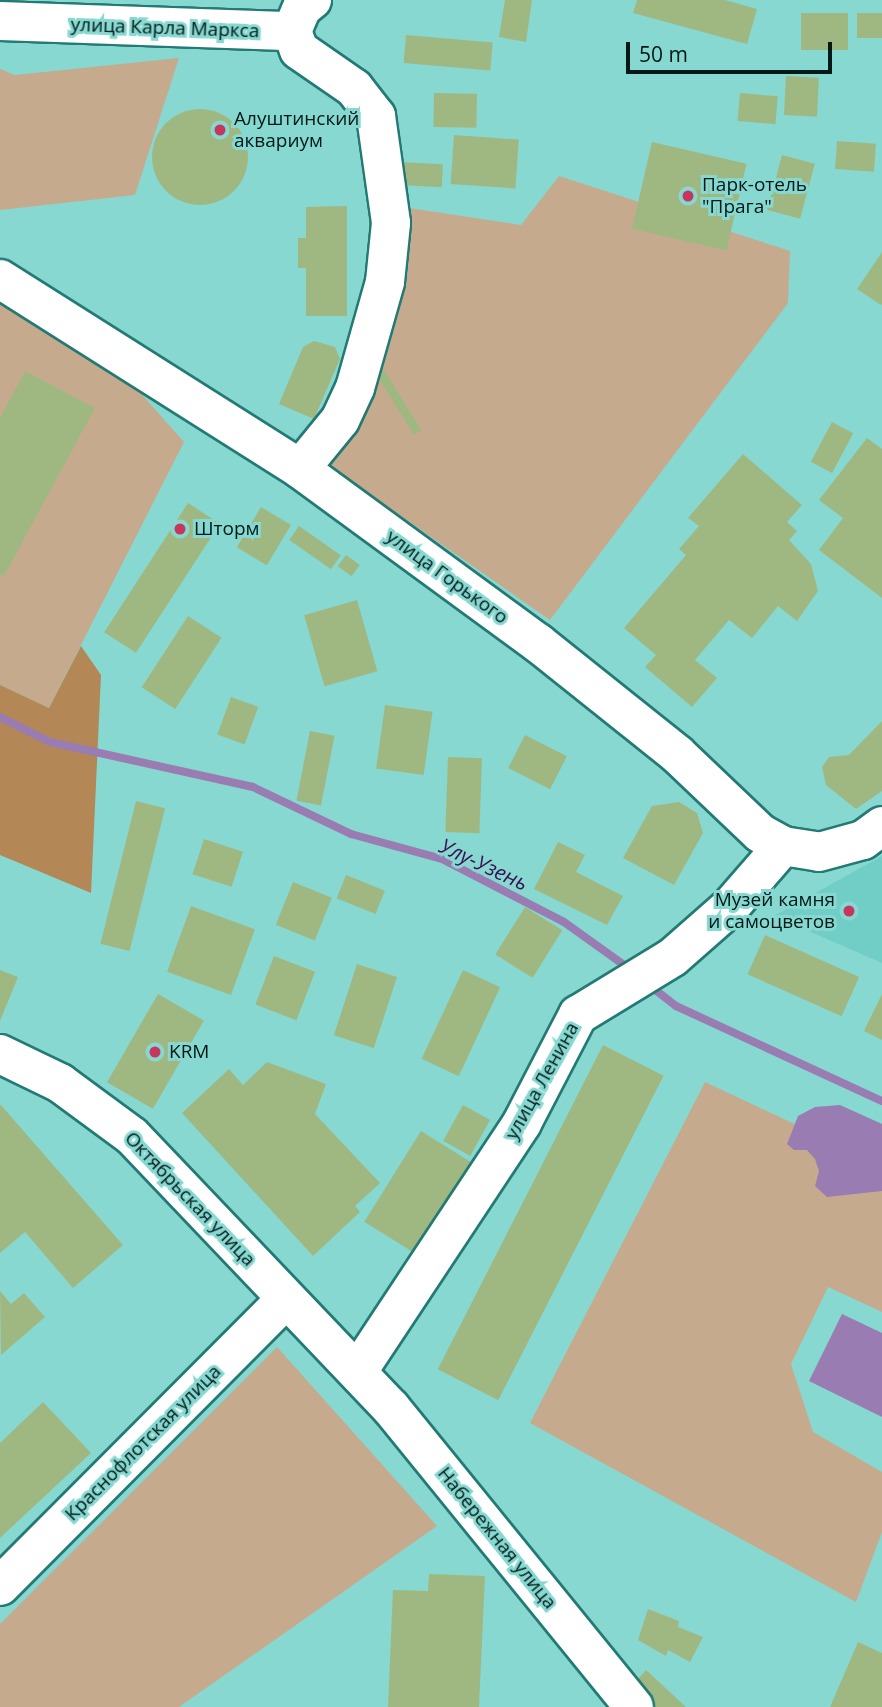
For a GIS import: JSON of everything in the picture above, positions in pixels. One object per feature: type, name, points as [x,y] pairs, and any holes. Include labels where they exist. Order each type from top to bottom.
[{"type":"street","points":[[300,469],[340,420],[355,388],[385,282],[391,223],[376,116],[354,88],[299,50],[292,32],[302,8],[312,0]]},
{"type":"street","name":"улица Карла Маркса","points":[[0,21],[292,32]]},
{"type":"street","name":"улица Горького","points":[[0,279],[300,469],[538,643],[677,754],[760,833],[783,846],[819,852],[863,840],[882,826]]},
{"type":"street","name":"улица Ленина","points":[[358,1371],[522,1123],[578,1015],[621,986],[673,957],[730,907],[783,846]]},
{"type":"street","name":"Октябрьская улица","points":[[0,1054],[60,1083],[132,1136],[358,1371]]},
{"type":"street","name":"Краснофлотская улица","points":[[0,1586],[286,1299]]},
{"type":"street","name":"Набережная улица","points":[[358,1371],[630,1705]]},
{"type":"shaded area","points":[[179,58],[135,195],[0,210],[0,69],[15,75]]},
{"type":"shaded area","points":[[559,176],[790,251],[788,303],[550,620],[322,461],[348,428],[394,330],[408,271],[409,208],[521,225]]},
{"type":"shaded area","points":[[0,303],[129,380],[184,442],[49,708],[0,685]]},
{"type":"shaded area","points":[[81,646],[101,675],[91,893],[0,855],[0,685],[49,708]]},
{"type":"shaded area","points":[[882,856],[882,963],[774,916]]},
{"type":"shaded area","points":[[705,1082],[882,1165],[882,1312],[828,1287],[791,1364],[813,1432],[882,1472],[882,1532],[856,1602],[530,1423]]},
{"type":"shaded area","points":[[840,1105],[882,1124],[882,1191],[827,1197],[815,1186],[819,1171],[815,1159],[807,1150],[794,1150],[787,1144],[798,1116],[815,1107]]},
{"type":"shaded area","points":[[842,1314],[882,1333],[882,1417],[809,1381]]},
{"type":"shaded area","points":[[277,1347],[437,1526],[179,1707],[0,1707],[0,1624]]},
{"type":"building","points":[[505,0],[532,0],[526,42],[499,37]]},
{"type":"building","points":[[637,0],[725,0],[757,9],[747,44],[633,13]]},
{"type":"building","points":[[801,13],[848,13],[848,50],[801,50]]},
{"type":"building","points":[[857,13],[882,13],[882,38],[857,38]]},
{"type":"building","points":[[406,35],[493,43],[490,70],[404,63]]},
{"type":"building","points":[[786,76],[819,78],[817,117],[784,115]]},
{"type":"building","points":[[434,93],[477,94],[476,128],[433,127]]},
{"type":"building","points":[[740,93],[778,96],[775,124],[738,121]]},
{"type":"building","points":[[200,109],[219,112],[234,123],[245,138],[248,157],[245,176],[234,191],[219,202],[200,205],[181,202],[166,191],[155,176],[152,157],[155,138],[166,123],[181,112]]},
{"type":"building","points":[[454,135],[519,140],[515,188],[451,184]]},
{"type":"building","points":[[837,141],[876,144],[874,172],[835,169]]},
{"type":"building","name":"Парк-отель \"Прага\"","points":[[652,142],[747,164],[726,251],[632,229]]},
{"type":"building","points":[[782,155],[815,164],[800,219],[767,210]]},
{"type":"building","points":[[399,162],[443,164],[442,187],[398,185]]},
{"type":"building","points":[[347,206],[347,316],[306,316],[306,268],[298,268],[298,238],[306,238],[306,207]]},
{"type":"building","points":[[882,252],[882,304],[881,305],[857,289]]},
{"type":"building","points":[[314,341],[335,347],[340,359],[314,419],[279,404],[303,347]]},
{"type":"building","points":[[384,370],[422,430],[414,435],[376,375]]},
{"type":"building","points":[[25,371],[95,408],[4,576],[0,574],[0,418]]},
{"type":"building","points":[[832,422],[853,433],[832,473],[811,462]]},
{"type":"building","points":[[867,438],[882,449],[882,598],[819,550],[843,518],[819,500]]},
{"type":"building","points":[[743,454],[802,505],[787,522],[797,531],[789,540],[811,564],[818,591],[797,621],[778,606],[752,638],[729,620],[695,660],[717,678],[692,707],[645,667],[656,655],[624,628],[686,555],[679,549],[699,526],[688,518]]},
{"type":"building","points":[[188,503],[220,524],[136,653],[104,632]]},
{"type":"building","points":[[261,507],[291,525],[267,565],[237,547]]},
{"type":"building","points":[[299,526],[341,555],[331,569],[289,540]]},
{"type":"building","points":[[346,555],[360,565],[352,576],[338,566]]},
{"type":"building","points":[[357,600],[377,671],[325,686],[304,615]]},
{"type":"building","points":[[188,616],[222,638],[175,709],[142,687]]},
{"type":"building","points":[[231,697],[258,707],[245,745],[217,735]]},
{"type":"building","points":[[385,705],[433,712],[424,775],[376,768]]},
{"type":"building","points":[[882,721],[882,791],[856,809],[826,785],[822,767],[829,757],[849,755]]},
{"type":"building","points":[[310,731],[335,736],[321,805],[296,801]]},
{"type":"building","points":[[525,735],[567,756],[550,789],[508,768]]},
{"type":"building","points":[[448,757],[482,758],[479,833],[445,832]]},
{"type":"building","points":[[136,801],[165,808],[130,951],[100,944]]},
{"type":"building","points":[[679,802],[697,813],[703,833],[674,885],[623,858],[652,806]]},
{"type":"building","points":[[204,839],[243,852],[232,887],[193,874]]},
{"type":"building","points":[[558,842],[585,855],[576,872],[623,896],[607,925],[534,889]]},
{"type":"building","points":[[346,875],[385,891],[376,914],[337,898]]},
{"type":"building","points":[[293,882],[332,898],[315,940],[276,925]]},
{"type":"building","points":[[191,906],[255,929],[231,995],[167,972]]},
{"type":"building","points":[[525,907],[562,930],[533,978],[495,954]]},
{"type":"building","points":[[765,935],[859,977],[842,1016],[748,974]]},
{"type":"building","points":[[274,956],[315,972],[296,1020],[255,1005]]},
{"type":"building","points":[[357,964],[397,977],[374,1048],[334,1035]]},
{"type":"building","points":[[0,970],[18,977],[0,1021]]},
{"type":"building","points":[[463,970],[500,987],[459,1076],[422,1059]]},
{"type":"building","name":"KRM","points":[[158,994],[204,1020],[153,1109],[107,1082]]},
{"type":"building","points":[[882,994],[882,1040],[864,1031]]},
{"type":"building","points":[[603,1045],[664,1076],[498,1400],[438,1369]]},
{"type":"building","points":[[267,1062],[326,1084],[315,1114],[380,1183],[355,1206],[360,1212],[313,1256],[182,1113],[229,1069],[243,1085]]},
{"type":"building","points":[[0,1104],[123,1245],[73,1288],[25,1232],[0,1253]]},
{"type":"building","points":[[463,1105],[490,1120],[470,1156],[443,1141]]},
{"type":"building","points":[[421,1131],[473,1163],[416,1254],[364,1222]]},
{"type":"building","points":[[0,1291],[11,1304],[24,1293],[45,1317],[1,1355]]},
{"type":"building","points":[[43,1402],[91,1453],[0,1538],[0,1443]]},
{"type":"building","points":[[429,1574],[485,1576],[479,1707],[388,1707],[393,1590],[428,1591]]},
{"type":"building","points":[[648,1609],[679,1621],[678,1627],[703,1637],[690,1662],[668,1650],[666,1656],[638,1640]]},
{"type":"building","points":[[858,1642],[882,1653],[882,1707],[830,1707]]},
{"type":"building","points":[[646,1670],[686,1707],[644,1707],[627,1691]]},
{"type":"waterway","name":"Улу-Узень","points":[[0,717],[50,742],[253,787],[351,834],[442,859],[564,922],[631,970]]},
{"type":"waterway","name":"Улу-Узень","points":[[649,985],[676,1006],[882,1101]]},
{"type":"place","name":"Алуштинский аквариум","points":[[220,130]]},
{"type":"place","name":"Парк-отель \"Прага\"","points":[[688,196]]},
{"type":"place","name":"Шторм","points":[[180,529]]},
{"type":"place","name":"Музей камня и самоцветов","points":[[849,911]]},
{"type":"place","name":"KRM","points":[[155,1052]]}]
